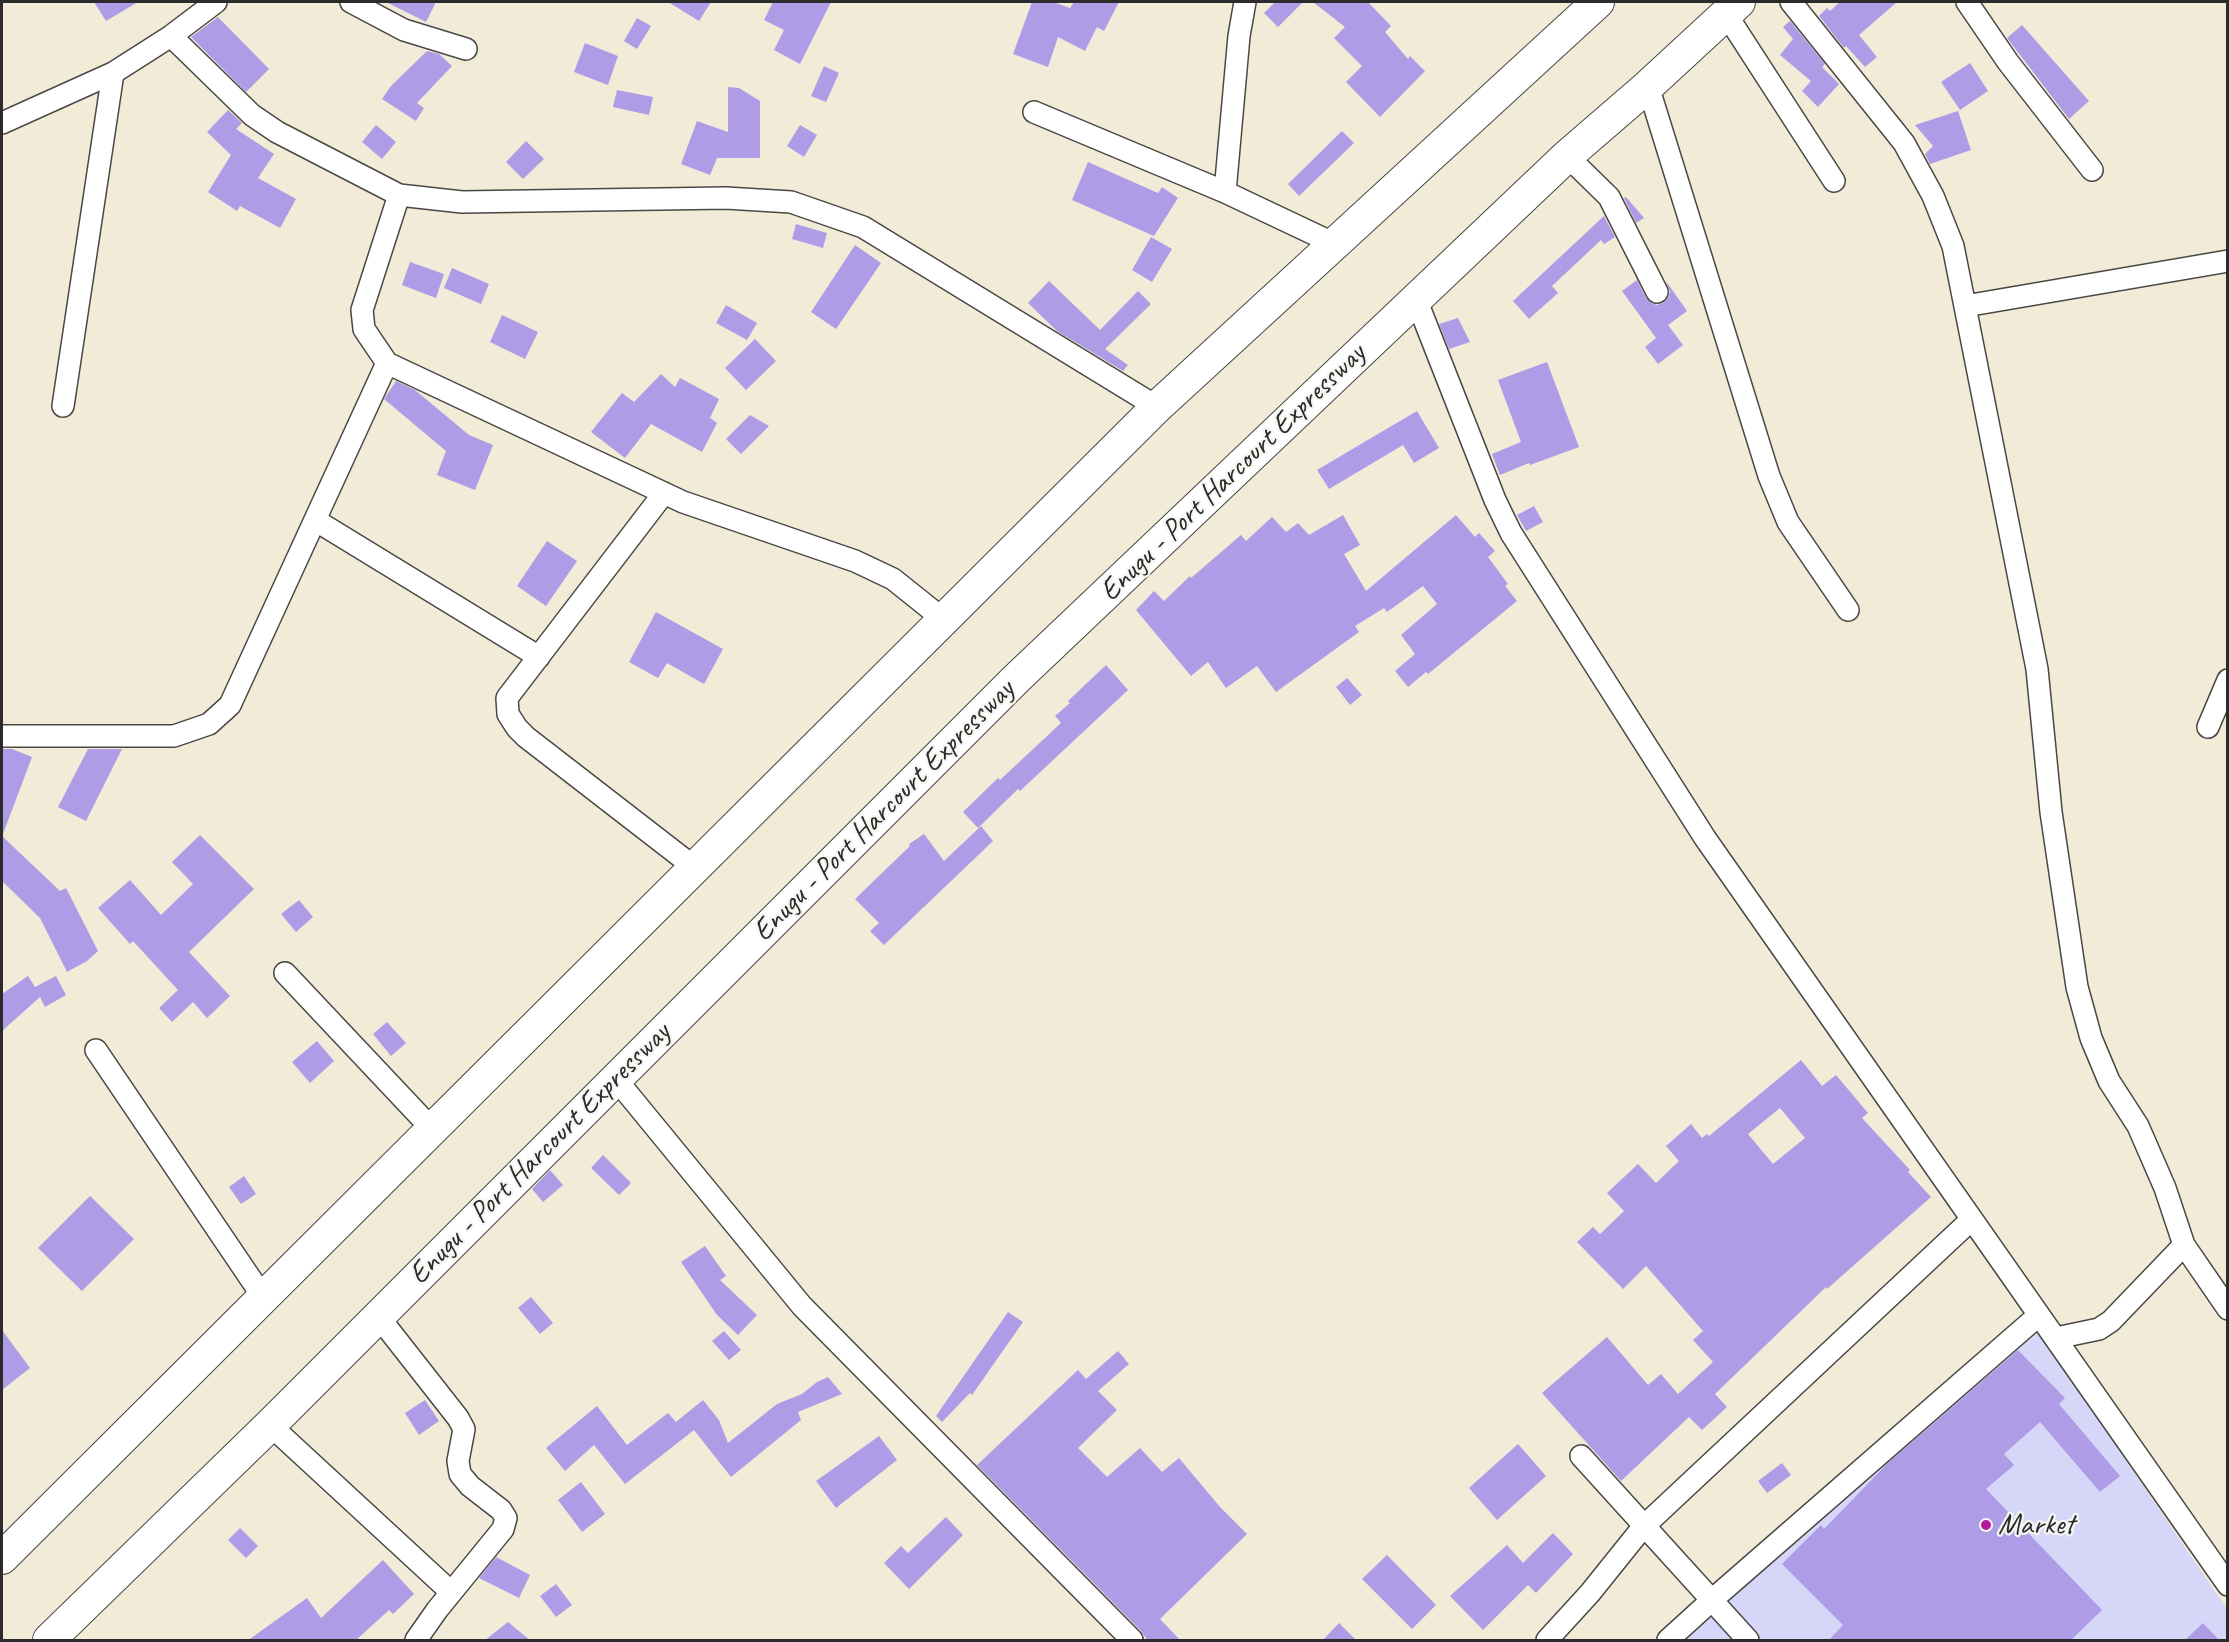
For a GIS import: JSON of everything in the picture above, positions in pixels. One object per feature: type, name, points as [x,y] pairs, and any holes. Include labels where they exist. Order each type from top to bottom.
[{"type":"highway","points":[[2,1558],[1157,406],[1598,2]]},
{"type":"highway","name":"Enugu - Port Harcourt Expressway","points":[[49,1641],[270,1425],[1016,679],[1567,156],[1648,86],[1732,8]]},
{"type":"street","points":[[2,123],[113,73],[171,36],[216,2]]},
{"type":"street","points":[[351,2],[404,30],[466,50]]},
{"type":"street","points":[[1225,192],[1239,36],[1245,2]]},
{"type":"street","points":[[1791,2],[1904,143],[1933,196],[1953,246],[2037,669],[2051,812],[2077,987],[2091,1038],[2109,1081],[2138,1126],[2165,1188],[2184,1245],[2228,1309]]},
{"type":"street","points":[[1967,2],[2008,62],[2092,170]]},
{"type":"street","points":[[1732,8],[1834,181]]},
{"type":"street","points":[[171,36],[252,115],[277,132],[399,195],[462,202],[726,198],[791,202],[863,227],[1157,406]]},
{"type":"street","points":[[63,406],[113,73]]},
{"type":"street","points":[[1648,86],[1769,476],[1788,522],[1848,610]]},
{"type":"street","points":[[1034,112],[1225,192],[1335,244]]},
{"type":"street","points":[[1567,156],[1609,197],[1657,292]]},
{"type":"street","points":[[399,195],[362,310],[364,329],[387,363],[683,502],[855,561],[893,579],[943,619]]},
{"type":"street","points":[[1965,306],[2228,261]]},
{"type":"street","points":[[1416,299],[1495,500],[1511,533],[1705,838],[2228,1586]]},
{"type":"street","points":[[2,736],[174,736],[209,724],[230,705],[387,363]]},
{"type":"street","points":[[664,493],[507,698],[508,714],[517,728],[694,867]]},
{"type":"street","points":[[315,520],[539,657]]},
{"type":"street","points":[[2208,727],[2228,680]]},
{"type":"street","points":[[285,973],[432,1129]]},
{"type":"street","points":[[96,1050],[263,1298]]},
{"type":"street","points":[[615,1078],[802,1306],[1132,1641]]},
{"type":"street","points":[[1546,1641],[1590,1593],[1643,1527],[1971,1220]]},
{"type":"street","points":[[2056,1338],[2099,1329],[2111,1321],[2184,1245]]},
{"type":"street","points":[[1668,1641],[2039,1315]]},
{"type":"street","points":[[378,1316],[458,1418],[464,1429],[458,1461],[460,1474],[470,1486],[501,1510],[506,1518],[503,1529],[451,1592],[416,1641]]},
{"type":"street","points":[[270,1425],[451,1592]]},
{"type":"street","points":[[1581,1456],[1748,1641]]},
{"type":"shaded area","name":"Market","points":[[2032,1319],[2227,1609],[2227,1640],[1673,1640]]},
{"type":"building","points":[[94,2],[138,2],[106,21]]},
{"type":"building","points":[[386,2],[436,2],[426,22]]},
{"type":"building","points":[[668,2],[711,2],[699,21]]},
{"type":"building","points":[[773,2],[831,2],[800,64],[774,50],[784,30],[764,20]]},
{"type":"building","points":[[1032,2],[1053,2],[1070,8],[1074,2],[1119,2],[1104,31],[1097,27],[1085,51],[1058,37],[1048,67],[1013,54]]},
{"type":"building","points":[[1275,2],[1303,2],[1278,27],[1264,13]]},
{"type":"building","points":[[1313,2],[1368,2],[1391,26],[1385,32],[1408,59],[1410,56],[1425,71],[1380,117],[1346,82],[1362,66],[1334,38],[1345,27]]},
{"type":"building","points":[[1840,2],[1897,2],[1859,35],[1877,57],[1865,67],[1846,46],[1844,48],[1819,16],[1827,8],[1830,11]]},
{"type":"building","points":[[218,17],[269,69],[246,92],[191,37]]},
{"type":"building","points":[[637,18],[651,26],[637,49],[624,41]]},
{"type":"building","points":[[1790,21],[1825,64],[1822,67],[1839,84],[1818,107],[1802,91],[1811,81],[1780,55],[1793,39],[1783,27]]},
{"type":"building","points":[[2022,25],[2089,101],[2069,119],[2007,38]]},
{"type":"building","points":[[585,43],[618,56],[608,85],[574,72]]},
{"type":"building","points":[[427,51],[439,54],[452,66],[417,103],[424,108],[416,121],[382,99],[391,86]]},
{"type":"building","points":[[1970,63],[1988,91],[1960,110],[1941,82]]},
{"type":"building","points":[[824,66],[839,73],[826,102],[811,96]]},
{"type":"building","points":[[728,87],[739,88],[760,101],[760,158],[717,158],[710,175],[681,164],[697,121],[728,132]]},
{"type":"building","points":[[617,90],[653,97],[649,115],[613,107]]},
{"type":"building","points":[[228,110],[242,123],[236,129],[274,154],[258,178],[296,199],[280,228],[240,206],[237,211],[208,192],[231,155],[207,132]]},
{"type":"building","points":[[1958,111],[1971,150],[1930,164],[1925,154],[1933,146],[1915,125]]},
{"type":"building","points":[[376,125],[396,142],[382,159],[362,142]]},
{"type":"building","points":[[800,125],[817,135],[804,157],[787,146]]},
{"type":"building","points":[[1342,131],[1354,143],[1299,196],[1288,184]]},
{"type":"building","points":[[526,141],[544,159],[523,179],[506,162]]},
{"type":"building","points":[[1088,162],[1158,193],[1162,187],[1178,198],[1154,236],[1072,200]]},
{"type":"building","points":[[1626,197],[1644,218],[1636,223],[1624,198]]},
{"type":"building","points":[[1604,216],[1615,237],[1604,244],[1601,240],[1552,286],[1558,293],[1529,319],[1513,301]]},
{"type":"building","points":[[796,224],[827,233],[823,248],[792,239]]},
{"type":"building","points":[[1151,237],[1172,249],[1152,282],[1132,270]]},
{"type":"building","points":[[855,245],[881,263],[836,329],[811,312]]},
{"type":"building","points":[[410,262],[444,274],[436,298],[402,285]]},
{"type":"building","points":[[452,268],[489,284],[481,304],[444,288]]},
{"type":"building","points":[[1637,280],[1646,298],[1657,305],[1668,298],[1670,292],[1666,281],[1687,311],[1668,325],[1683,345],[1658,364],[1645,347],[1656,338],[1622,291]]},
{"type":"building","points":[[1049,281],[1100,330],[1138,291],[1151,304],[1105,349],[1128,365],[1123,371],[1057,331],[1028,303]]},
{"type":"building","points":[[726,305],[757,323],[747,340],[716,323]]},
{"type":"building","points":[[502,315],[538,332],[525,359],[490,342]]},
{"type":"building","points":[[1458,318],[1470,342],[1449,349],[1439,324]]},
{"type":"building","points":[[755,339],[776,361],[746,390],[725,368]]},
{"type":"building","points":[[1547,362],[1579,447],[1500,475],[1492,454],[1521,442],[1498,380]]},
{"type":"building","points":[[661,374],[675,387],[680,378],[719,399],[710,418],[717,423],[702,452],[651,424],[625,458],[591,432],[622,393],[634,402]]},
{"type":"building","points":[[396,381],[415,390],[469,435],[493,445],[475,490],[437,475],[446,451],[384,399]]},
{"type":"building","points":[[1417,411],[1439,448],[1414,463],[1403,445],[1329,489],[1317,470]]},
{"type":"building","points":[[750,415],[769,426],[741,454],[726,439]]},
{"type":"building","points":[[1534,506],[1543,522],[1526,531],[1517,515]]},
{"type":"building","points":[[1343,515],[1360,545],[1344,554],[1366,591],[1456,515],[1475,537],[1479,533],[1495,551],[1488,557],[1508,584],[1505,586],[1517,601],[1428,674],[1426,672],[1408,687],[1395,671],[1415,654],[1401,635],[1437,604],[1423,586],[1387,612],[1384,608],[1355,626],[1359,632],[1276,692],[1257,666],[1226,688],[1208,662],[1191,676],[1136,610],[1154,591],[1164,601],[1190,576],[1191,578],[1241,535],[1246,541],[1272,517],[1286,532],[1298,523],[1309,535]]},
{"type":"building","points":[[547,541],[577,561],[546,606],[517,586]]},
{"type":"building","points":[[656,612],[723,649],[704,684],[667,663],[658,678],[629,662]]},
{"type":"building","points":[[1106,665],[1128,690],[978,828],[963,812],[1061,723],[1055,716]]},
{"type":"building","points":[[1347,678],[1362,695],[1350,705],[1336,687]]},
{"type":"building","points":[[2,749],[12,749],[32,757],[3,834]]},
{"type":"building","points":[[88,749],[122,749],[86,821],[58,807]]},
{"type":"building","points":[[981,826],[993,841],[884,945],[870,931],[879,923],[855,899],[910,846],[909,844],[924,834],[944,861]]},
{"type":"building","points":[[200,835],[254,889],[189,952],[230,996],[207,1018],[193,1002],[172,1022],[159,1008],[178,990],[133,941],[130,944],[98,908],[130,880],[161,915],[193,884],[172,862]]},
{"type":"building","points":[[2,836],[60,891],[66,888],[98,951],[87,961],[67,972],[40,918],[2,881]]},
{"type":"building","points":[[299,900],[313,917],[296,932],[281,914]]},
{"type":"building","points":[[28,976],[35,987],[56,976],[66,995],[45,1007],[40,997],[2,1031],[2,994]]},
{"type":"building","points":[[387,1022],[406,1043],[391,1056],[373,1034]]},
{"type":"building","points":[[317,1041],[334,1061],[310,1083],[292,1062]]},
{"type":"building","points":[[1801,1060],[1822,1086],[1836,1075],[1868,1113],[1862,1118],[1910,1170],[1908,1172],[1931,1197],[1827,1289],[1826,1287],[1715,1394],[1727,1407],[1702,1430],[1689,1417],[1621,1481],[1542,1393],[1607,1337],[1648,1385],[1661,1374],[1678,1394],[1713,1362],[1693,1340],[1703,1331],[1646,1266],[1623,1289],[1577,1242],[1593,1227],[1600,1234],[1624,1211],[1607,1193],[1638,1164],[1656,1183],[1679,1161],[1666,1146],[1691,1124],[1702,1138],[1707,1134],[1709,1136]],"holes":[[[1780,1108],[1805,1138],[1773,1164],[1748,1134]]]},
{"type":"building","points":[[603,1155],[631,1183],[619,1195],[591,1168]]},
{"type":"building","points":[[550,1170],[563,1185],[543,1202],[532,1189]]},
{"type":"building","points":[[244,1176],[256,1194],[241,1204],[229,1187]]},
{"type":"building","points":[[90,1196],[134,1239],[82,1291],[38,1248]]},
{"type":"building","points":[[705,1246],[726,1276],[720,1280],[757,1315],[738,1335],[717,1315],[681,1262]]},
{"type":"building","points":[[531,1297],[553,1323],[540,1334],[518,1308]]},
{"type":"building","points":[[1008,1312],[1023,1322],[972,1395],[970,1393],[942,1422],[936,1416]]},
{"type":"building","points":[[2,1330],[30,1368],[2,1390]]},
{"type":"building","points":[[724,1331],[741,1350],[729,1360],[712,1341]]},
{"type":"building","points":[[2018,1350],[2065,1398],[2059,1404],[2120,1476],[2100,1492],[2040,1422],[2004,1454],[2014,1465],[1986,1489],[2102,1610],[2070,1641],[1828,1641],[1843,1625],[1782,1564],[1821,1525],[1824,1529],[1888,1463]]},
{"type":"building","points":[[1118,1351],[1129,1364],[1098,1391],[1117,1410],[1078,1448],[1107,1477],[1140,1448],[1162,1472],[1179,1458],[1220,1507],[1247,1534],[1160,1619],[1181,1641],[1148,1641],[1141,1631],[977,1465],[1078,1370],[1086,1379]]},
{"type":"building","points":[[828,1377],[842,1394],[798,1412],[801,1420],[731,1477],[694,1430],[625,1484],[594,1445],[565,1471],[546,1448],[597,1406],[627,1445],[668,1413],[676,1422],[703,1400],[719,1420],[728,1443],[777,1404],[802,1394],[817,1382]]},
{"type":"building","points":[[425,1400],[439,1421],[419,1435],[405,1413]]},
{"type":"building","points":[[879,1436],[897,1460],[836,1508],[816,1481]]},
{"type":"building","points":[[1518,1444],[1546,1476],[1497,1520],[1469,1488]]},
{"type":"building","points":[[1782,1463],[1791,1475],[1767,1493],[1758,1481]]},
{"type":"building","points":[[581,1482],[605,1514],[582,1532],[558,1500]]},
{"type":"building","points":[[946,1517],[963,1535],[909,1589],[884,1563],[901,1546],[908,1553]]},
{"type":"building","points":[[240,1528],[258,1546],[246,1558],[228,1540]]},
{"type":"building","points":[[1553,1533],[1573,1554],[1536,1593],[1528,1585],[1483,1630],[1450,1596],[1507,1545],[1523,1563]]},
{"type":"building","points":[[1387,1555],[1436,1605],[1412,1629],[1362,1579]]},
{"type":"building","points":[[496,1557],[530,1575],[519,1598],[479,1578]]},
{"type":"building","points":[[383,1560],[414,1594],[393,1614],[389,1610],[355,1641],[247,1641],[307,1598],[321,1618]]},
{"type":"building","points":[[556,1584],[572,1605],[556,1617],[540,1596]]},
{"type":"building","points":[[508,1622],[531,1641],[484,1641]]},
{"type":"building","points":[[1339,1623],[1357,1641],[1322,1641]]},
{"type":"building","points":[[2203,1623],[2220,1641],[2184,1641]]},
{"type":"place","name":"Market","points":[[1986,1525]]}]
